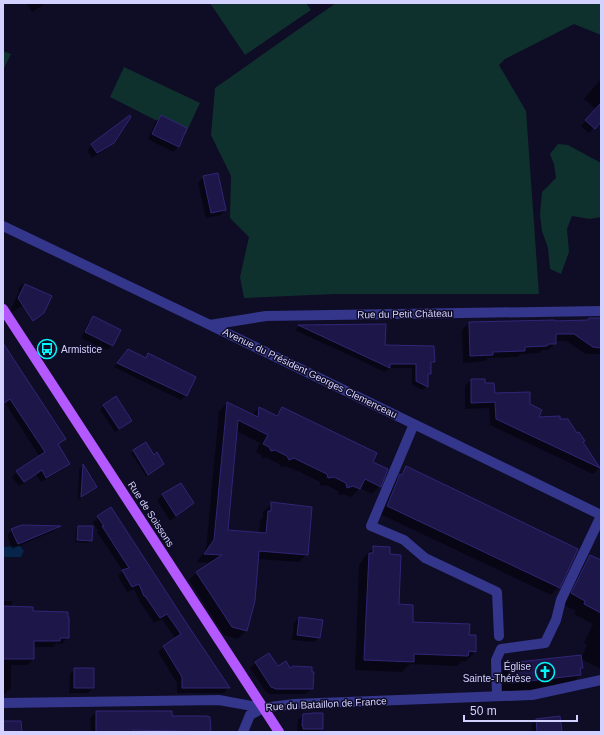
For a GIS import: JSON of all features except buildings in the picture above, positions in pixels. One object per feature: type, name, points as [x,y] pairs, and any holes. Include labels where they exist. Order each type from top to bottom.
[{"type":"main road","name":"Rue de Soissons","points":[[3,309],[278,732]]},
{"type":"street","name":"Avenue du Président Georges Clemenceau","points":[[3,226],[601,515]]},
{"type":"street","points":[[3,235],[18,233]]},
{"type":"street","name":"Rue du Petit Château","points":[[210,325],[266,316],[601,311]]},
{"type":"street","points":[[414,424],[371,526],[404,540],[425,558],[497,592],[498,636]]},
{"type":"street","points":[[497,696],[496,660],[501,649],[545,643],[556,620],[561,600],[601,515]]},
{"type":"street","name":"Rue du Bataillon de France","points":[[3,703],[219,700],[263,708],[294,704],[532,695],[601,680]]},
{"type":"street","points":[[243,732],[250,715],[263,708]]},
{"type":"green space","points":[[210,3],[306,3],[311,10],[245,55]]},
{"type":"green space","points":[[336,3],[601,3],[601,35],[574,24],[505,59],[499,65],[526,111],[539,294],[336,294],[244,298],[240,277],[249,237],[230,218],[231,176],[211,135],[215,88]]},
{"type":"green space","points":[[3,51],[11,54],[3,70]]},
{"type":"green space","points":[[124,67],[200,103],[185,135],[110,97]]},
{"type":"green space","points":[[558,144],[568,145],[601,163],[601,217],[590,219],[572,216],[567,229],[569,252],[561,274],[550,269],[548,248],[542,231],[540,215],[542,192],[556,178],[554,164],[550,154]]},
{"type":"water","points":[[20,546],[24,551],[21,557],[3,557],[3,547]]},
{"type":"place","name":"Armistice","points":[[47,349]]},
{"type":"place","name":"Église Sainte-Thérèse","points":[[545,672]]}]
